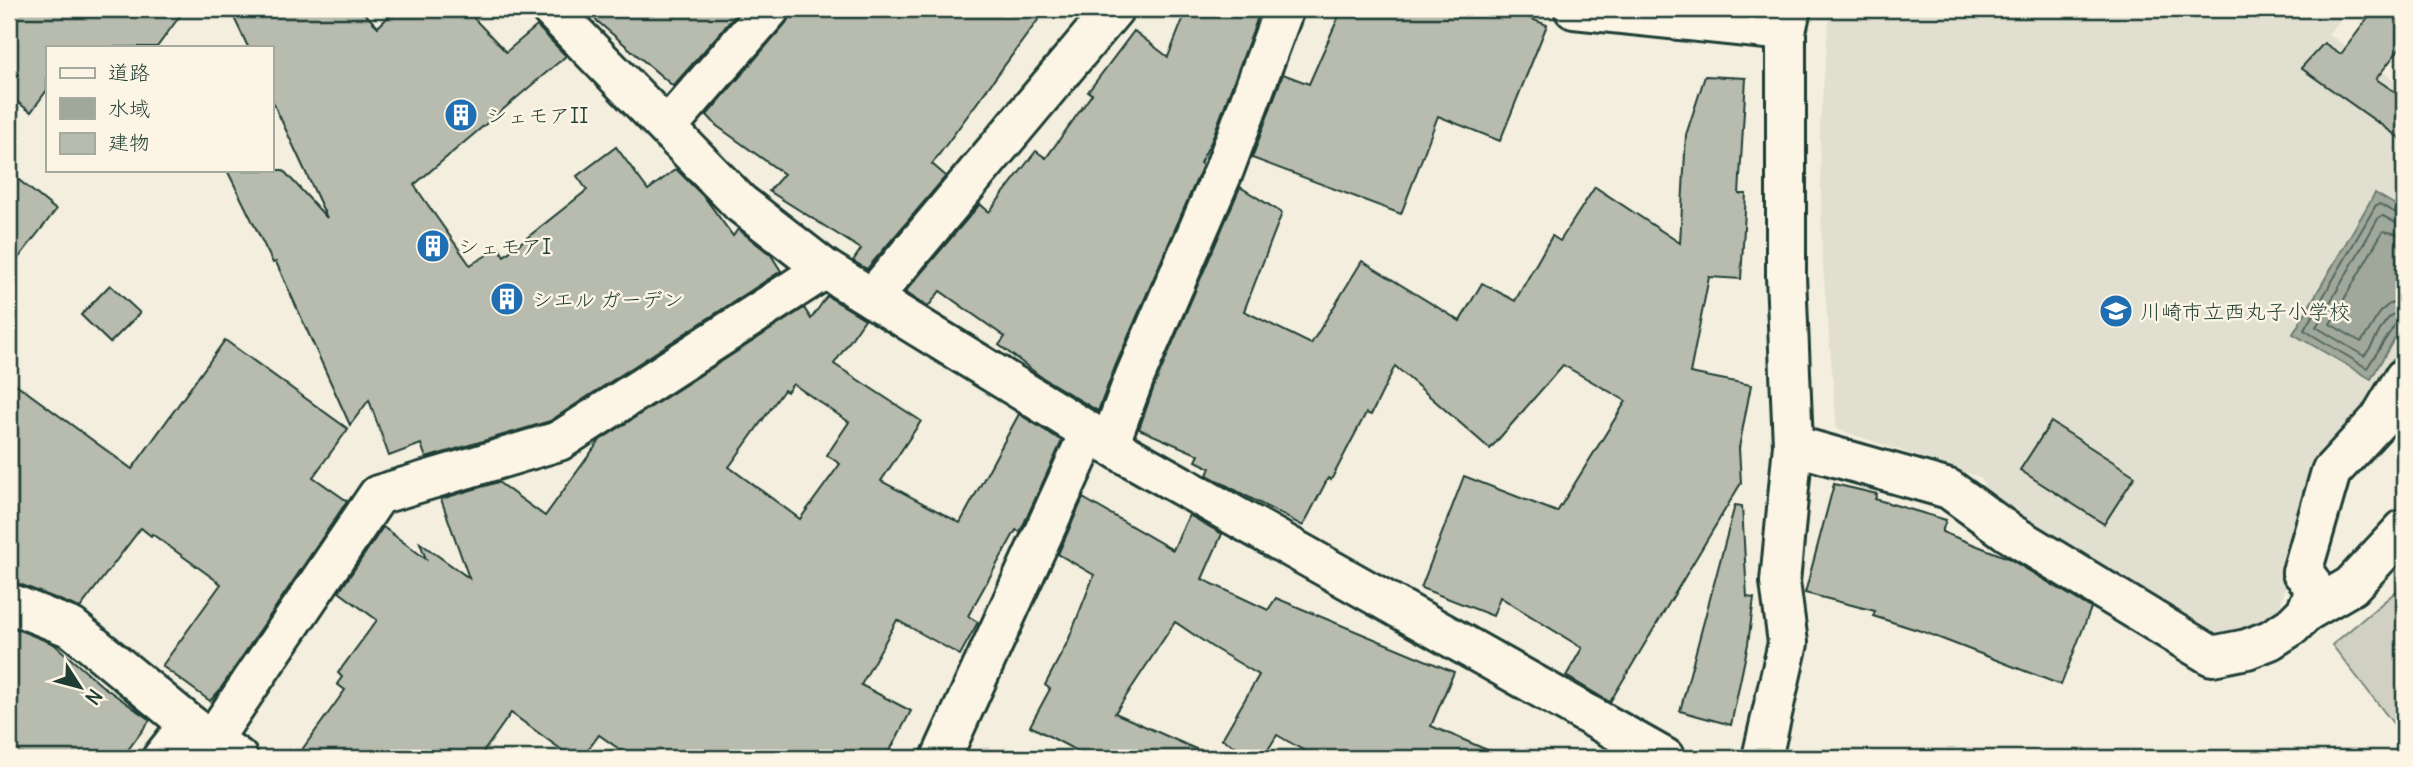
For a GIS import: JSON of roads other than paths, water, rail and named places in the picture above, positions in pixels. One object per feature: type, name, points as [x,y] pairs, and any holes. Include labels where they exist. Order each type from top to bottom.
[{"type":"street","points":[[551,9],[740,203],[825,269],[1099,439],[1483,658],[1665,758]]},
{"type":"street","points":[[667,127],[770,9]]},
{"type":"street","points":[[872,298],[1114,9]]},
{"type":"street","points":[[941,758],[1099,439],[1135,376],[1224,170],[1284,9]]},
{"type":"street","points":[[1574,9],[1788,20],[1786,276],[1793,445],[1780,582],[1788,643],[1762,758]]},
{"type":"street","points":[[162,758],[213,741],[378,495],[559,442],[825,269]]},
{"type":"street","points":[[2306,612],[2314,593],[2310,581],[2302,572],[2330,472],[2379,420],[2404,378]]},
{"type":"street","points":[[1793,445],[1949,489],[2008,533],[2212,656],[2247,649],[2270,640],[2292,626],[2306,612],[2351,586],[2404,529]]},
{"type":"street","points":[[9,603],[72,628],[213,741]]},
{"type":"water","points":[[2375,193],[2404,210],[2404,322],[2371,379],[2293,334]]},
{"type":"place","name":"シェモアII","points":[[461,115]]},
{"type":"place","name":"シェモアI","points":[[433,246]]},
{"type":"place","name":"シエル ガーデン","points":[[507,299]]},
{"type":"place","name":"川崎市立西丸子小学校","points":[[2116,311]]}]
